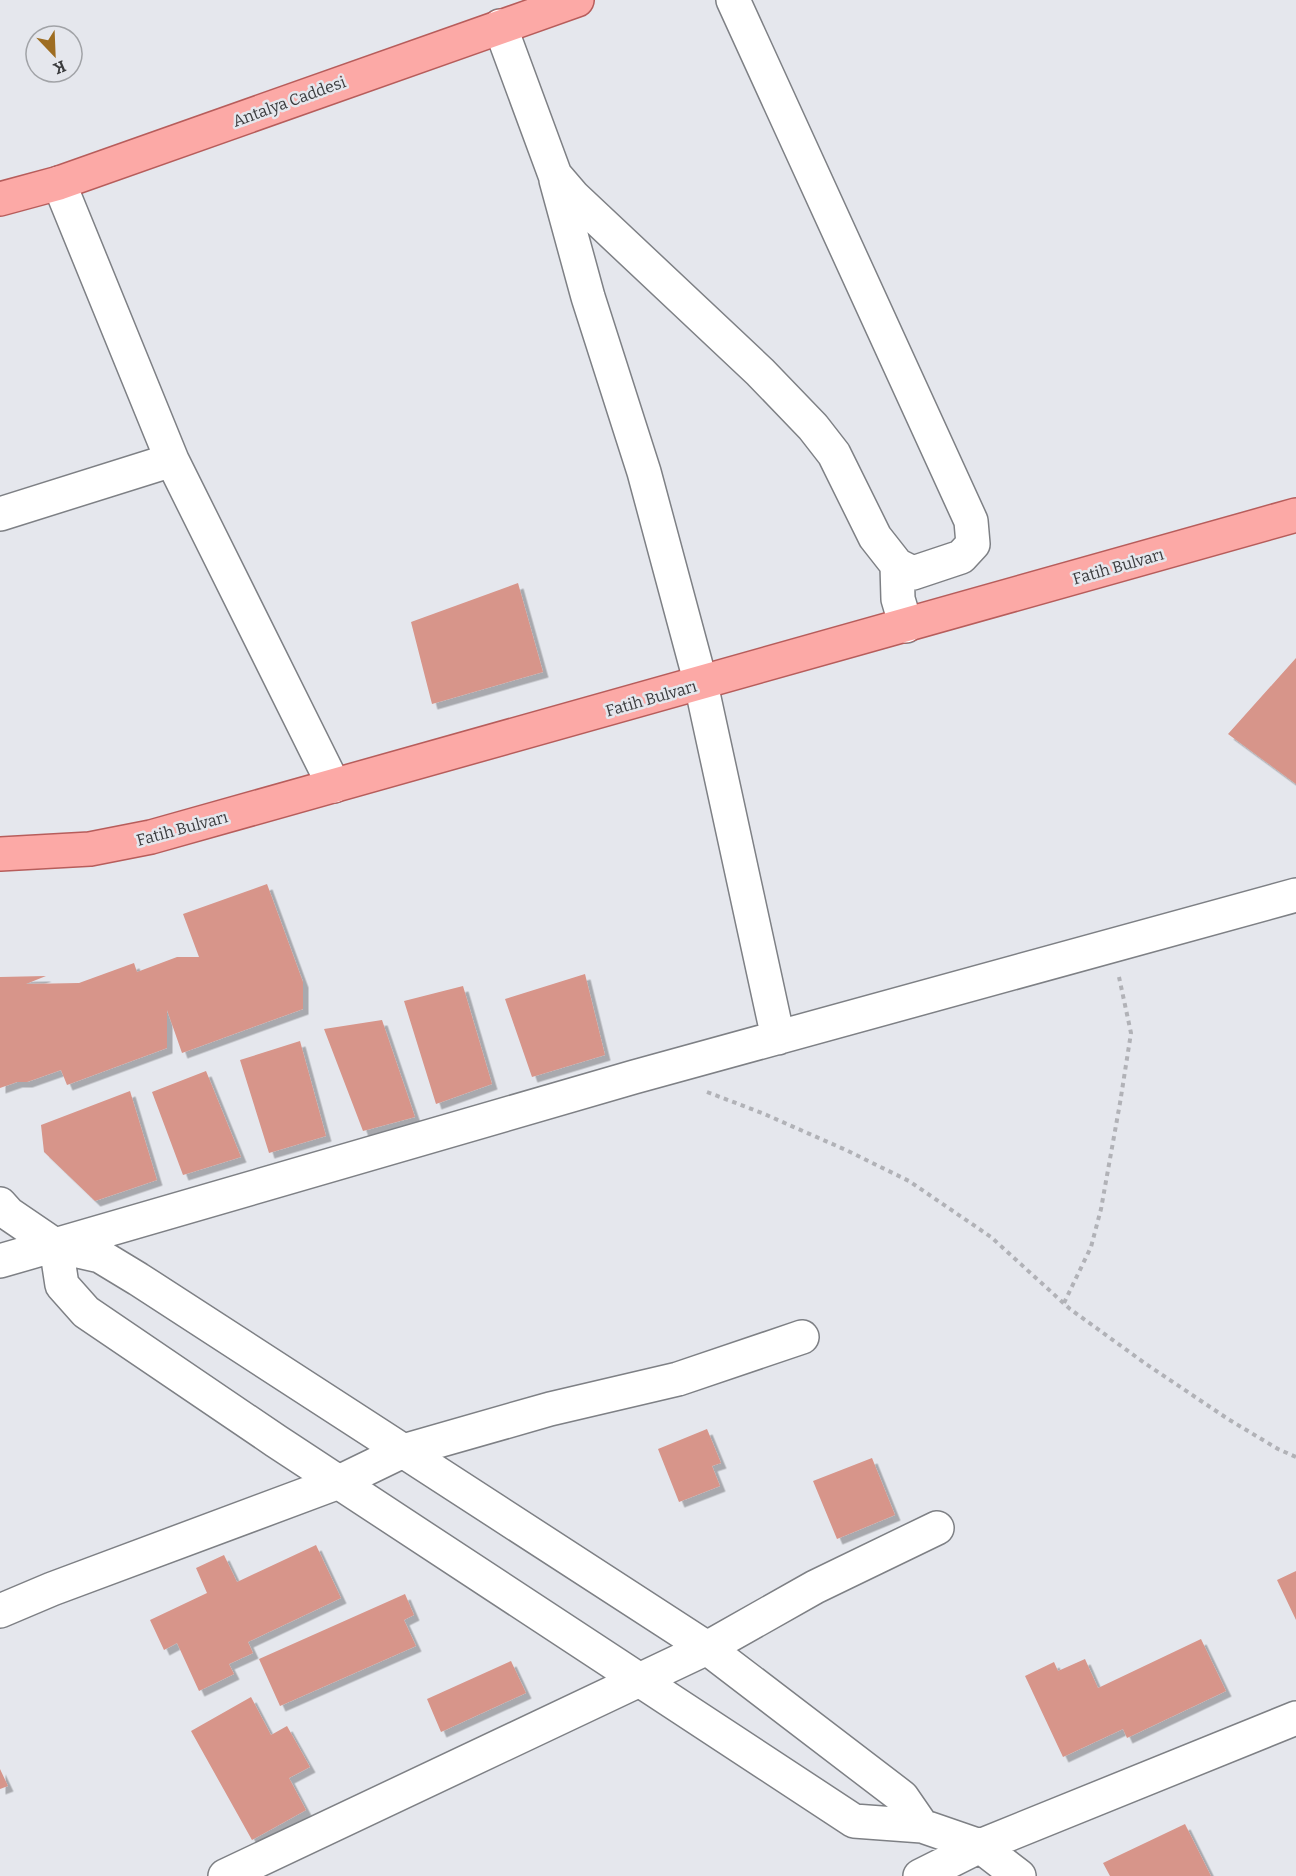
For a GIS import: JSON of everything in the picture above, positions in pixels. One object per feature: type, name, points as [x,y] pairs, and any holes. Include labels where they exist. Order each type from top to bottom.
[{"type":"main road","name":"Antalya Caddesi","points":[[0,199],[59,183],[577,0]]},
{"type":"main road","name":"Fatih Bulvarı","points":[[0,854],[90,849],[151,837],[1296,515]]},
{"type":"street","points":[[555,175],[573,196],[760,372],[813,427],[834,454],[875,537],[897,565],[914,573],[961,557],[973,544],[970,521],[733,0]]},
{"type":"street","points":[[500,26],[555,175],[588,297],[644,472],[701,684],[778,1038]]},
{"type":"street","points":[[59,183],[172,460],[334,786]]},
{"type":"street","points":[[0,514],[172,460]]},
{"type":"street","points":[[897,565],[898,599],[906,626]]},
{"type":"street","points":[[0,1262],[633,1077],[1110,948],[1296,895]]},
{"type":"street","points":[[0,1204],[9,1214],[56,1246],[100,1256],[570,1557],[707,1648],[902,1797],[922,1826]]},
{"type":"street","points":[[56,1246],[62,1285],[86,1312],[638,1680],[854,1821],[922,1826],[980,1846],[1019,1876]]},
{"type":"street","points":[[0,1611],[73,1581],[339,1482],[403,1451],[550,1409],[678,1379],[802,1337]]},
{"type":"street","points":[[225,1876],[707,1648],[815,1587],[937,1528]]},
{"type":"street","points":[[920,1876],[980,1846],[1296,1718]]},
{"type":"path","points":[[1064,1303],[1091,1246],[1101,1209],[1131,1033],[1124,992],[1110,948]]},
{"type":"path","points":[[700,1089],[762,1113],[909,1181],[991,1237],[1064,1303],[1146,1364],[1228,1419],[1296,1457]]},
{"type":"building","points":[[518,583],[543,672],[432,704],[411,622]]},
{"type":"building","points":[[1296,658],[1296,784],[1228,734]]},
{"type":"building","points":[[267,884],[303,982],[303,1009],[182,1053],[167,1010],[167,1048],[67,1085],[61,1070],[27,1082],[17,1082],[0,1088],[0,977],[46,976],[26,984],[79,983],[134,963],[137,972],[177,957],[199,957],[183,914]]},
{"type":"building","points":[[585,974],[605,1055],[532,1077],[505,999]]},
{"type":"building","points":[[463,986],[492,1084],[436,1104],[404,1001]]},
{"type":"building","points":[[382,1020],[415,1117],[363,1131],[324,1029]]},
{"type":"building","points":[[300,1041],[326,1136],[269,1153],[240,1060]]},
{"type":"building","points":[[206,1071],[241,1157],[183,1175],[152,1092]]},
{"type":"building","points":[[130,1091],[157,1180],[95,1201],[44,1152],[41,1125]]},
{"type":"building","points":[[707,1429],[721,1463],[712,1466],[720,1486],[679,1502],[658,1449]]},
{"type":"building","points":[[872,1458],[895,1515],[837,1539],[813,1481]]},
{"type":"building","points":[[316,1545],[341,1598],[248,1642],[253,1653],[229,1664],[234,1674],[199,1691],[177,1643],[164,1650],[150,1620],[207,1593],[196,1568],[224,1555],[237,1582]]},
{"type":"building","points":[[1296,1571],[1296,1620],[1277,1580]]},
{"type":"building","points":[[405,1594],[414,1615],[404,1620],[416,1646],[280,1706],[259,1659]]},
{"type":"building","points":[[1201,1639],[1226,1691],[1127,1738],[1123,1729],[1063,1757],[1025,1676],[1054,1662],[1058,1671],[1085,1659],[1098,1688]]},
{"type":"building","points":[[511,1661],[526,1693],[441,1732],[427,1699]]},
{"type":"building","points":[[251,1697],[271,1735],[287,1726],[310,1767],[289,1778],[306,1810],[252,1840],[191,1731]]},
{"type":"building","points":[[0,1769],[8,1786],[0,1789]]},
{"type":"building","points":[[1185,1824],[1211,1876],[1110,1876],[1103,1863]]}]
